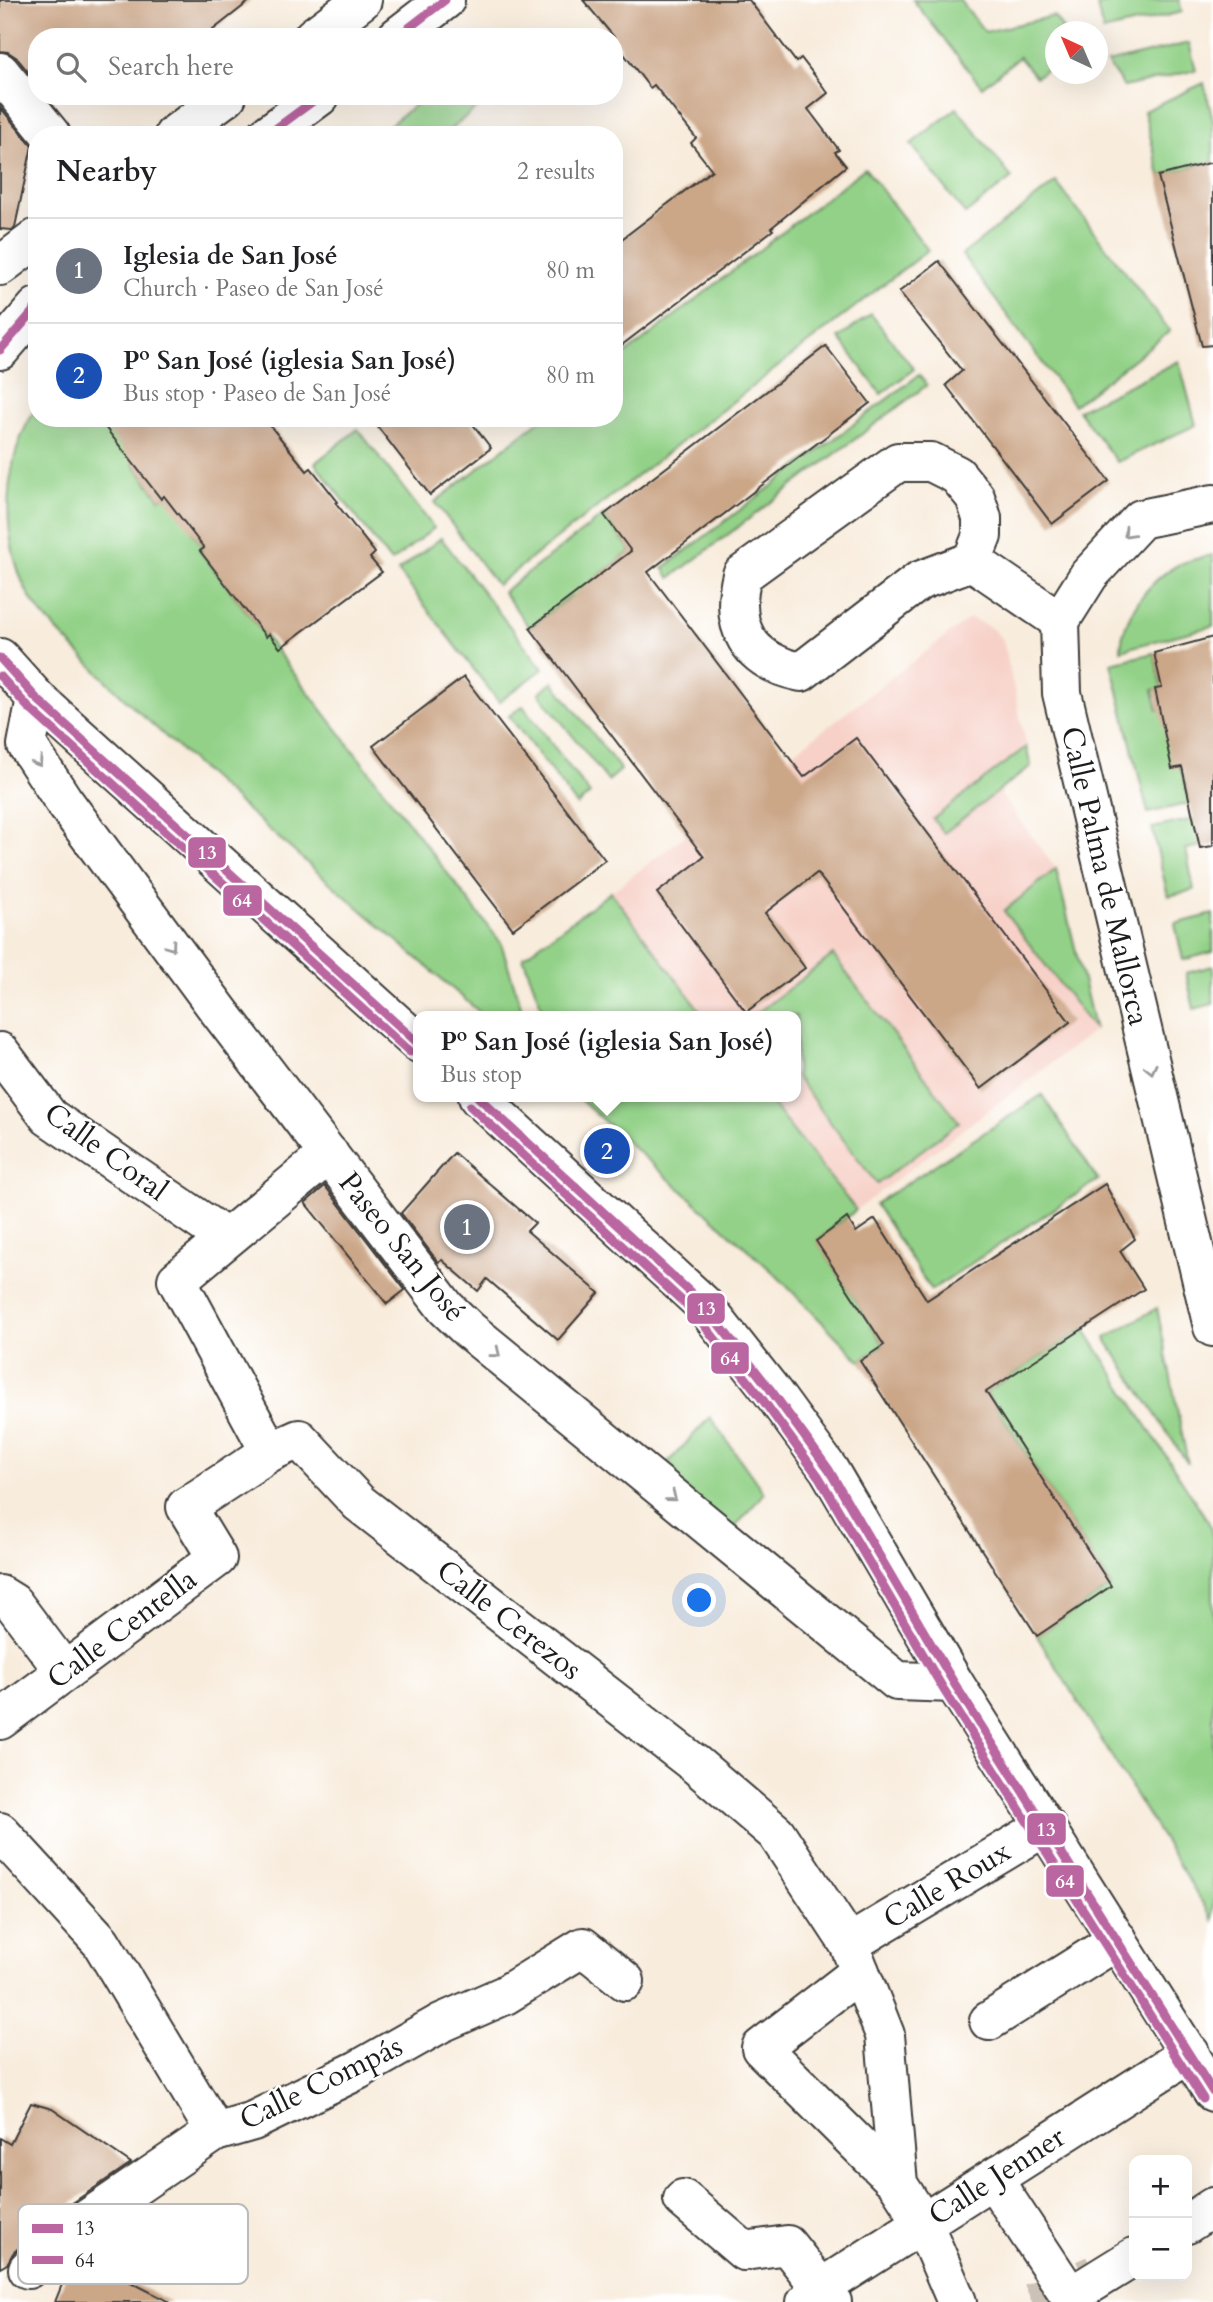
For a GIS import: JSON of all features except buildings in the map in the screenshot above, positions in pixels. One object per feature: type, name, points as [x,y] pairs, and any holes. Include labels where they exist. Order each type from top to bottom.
[{"type":"street","points":[[325,28],[362,0]]},
{"type":"street","points":[[409,28],[445,0]]},
{"type":"street","points":[[0,72],[44,126]]},
{"type":"street","points":[[186,126],[215,105]]},
{"type":"street","points":[[279,126],[308,105]]},
{"type":"street","points":[[0,266],[28,245]]},
{"type":"street","points":[[0,351],[28,318]]},
{"type":"street","points":[[898,462],[931,463],[957,475],[975,497],[982,518],[982,536],[972,561],[919,582],[801,672],[784,668],[761,655],[745,637],[739,620],[737,596],[742,575],[898,462]]},
{"type":"street","points":[[972,561],[1060,621],[1089,575],[1141,519],[1213,504]]},
{"type":"street","name":"Calle Palma de Mallorca","points":[[1060,621],[1062,693],[1213,1327]]},
{"type":"street","points":[[0,658],[36,698],[413,1037]]},
{"type":"street","name":"Paseo San José","points":[[36,698],[27,745],[63,800],[446,1308],[469,1331],[897,1681],[954,1683]]},
{"type":"street","name":"Calle Coral","points":[[0,1052],[49,1117],[226,1238]]},
{"type":"street","points":[[483,1102],[702,1303],[771,1389],[829,1470],[954,1683],[1213,2092]]},
{"type":"street","points":[[270,1452],[177,1280],[329,1154]]},
{"type":"street","name":"Calle Cerezos","points":[[270,1452],[299,1438],[359,1503],[695,1764],[776,1833],[854,1958],[885,2035],[898,2184]]},
{"type":"street","name":"Calle Centella","points":[[0,1720],[217,1558],[186,1507],[270,1452]]},
{"type":"street","points":[[0,1595],[13,1603],[64,1671]]},
{"type":"street","name":"Calle Roux","points":[[854,1958],[1046,1826]]},
{"type":"street","points":[[0,1832],[101,1942],[215,2132]]},
{"type":"street","points":[[989,2021],[1118,1940]]},
{"type":"street","name":"Calle Compás","points":[[109,2204],[215,2132],[253,2121],[358,2070],[441,2023],[505,1995],[583,1947],[625,1981]]},
{"type":"street","name":"Calle Cerezos","points":[[854,1958],[761,2048],[898,2184],[923,2223],[957,2302]]},
{"type":"street","name":"Calle Jenner","points":[[820,2297],[923,2223],[1190,2053]]},
{"type":"street","points":[[993,2179],[1072,2299],[1129,2260]]},
{"type":"street","points":[[683,2199],[744,2251],[787,2245],[820,2297]]},
{"type":"street","points":[[1192,2221],[1213,2207]]},
{"type":"shaded area","points":[[970,618],[990,627],[1003,640],[1031,766],[998,791],[1056,869],[1095,1030],[856,1210],[770,1102],[801,1102],[801,1011],[700,1011],[611,892]]},
{"type":"green space","points":[[913,0],[960,0],[985,32],[1054,16],[1057,21],[1045,21],[1045,70],[1036,77],[1019,57],[982,87]]},
{"type":"green space","points":[[1122,0],[1179,0],[1182,12],[1108,30],[1108,21],[1101,21],[1097,6]]},
{"type":"green space","points":[[1189,43],[1196,70],[1124,87],[1108,63]]},
{"type":"green space","points":[[1204,83],[1213,120],[1213,162],[1160,176],[1144,111]]},
{"type":"green space","points":[[415,105],[481,105],[454,126],[388,126]]},
{"type":"green space","points":[[957,108],[1012,178],[965,214],[911,144]]},
{"type":"green space","points":[[865,168],[928,250],[497,585],[435,502],[531,427],[623,427],[623,356]]},
{"type":"green space","points":[[1056,182],[1170,331],[1074,405],[962,255]]},
{"type":"green space","points":[[871,314],[914,369],[881,394],[839,338]]},
{"type":"green space","points":[[1179,361],[1196,425],[1117,462],[1078,410]]},
{"type":"green space","points":[[919,375],[927,385],[670,578],[663,568]]},
{"type":"green space","points":[[28,422],[28,427],[108,427],[142,457],[133,464],[160,499],[165,496],[197,528],[192,532],[204,548],[200,551],[501,943],[522,1011],[478,1011],[194,762],[122,696],[41,613],[30,598],[18,568],[9,521],[11,473]]},
{"type":"green space","points":[[358,429],[434,528],[391,562],[315,463]]},
{"type":"green space","points":[[604,515],[631,551],[590,582],[581,609],[571,596],[530,628],[503,592]]},
{"type":"green space","points":[[441,538],[543,669],[499,702],[398,571]]},
{"type":"green space","points":[[1213,555],[1213,626],[1121,650],[1122,638],[1131,614],[1155,581],[1180,564]]},
{"type":"green space","points":[[1154,653],[1162,688],[1153,690],[1158,710],[1164,709],[1190,803],[1148,813],[1111,663]]},
{"type":"green space","points":[[553,682],[621,770],[608,781],[539,693]]},
{"type":"green space","points":[[523,706],[590,794],[577,805],[509,716]]},
{"type":"green space","points":[[1026,747],[1031,766],[944,833],[933,819]]},
{"type":"green space","points":[[1213,815],[1213,844],[1186,849],[1194,890],[1168,896],[1152,828]]},
{"type":"green space","points":[[1056,869],[1095,1030],[1004,911]]},
{"type":"green space","points":[[611,892],[700,1011],[543,1011],[523,957]]},
{"type":"green space","points":[[1213,914],[1213,952],[1183,960],[1175,924]]},
{"type":"green space","points":[[833,955],[959,1122],[877,1184],[801,1084],[801,1011],[760,1011]]},
{"type":"green space","points":[[1213,966],[1213,1004],[1194,1009],[1186,973]]},
{"type":"green space","points":[[1042,1095],[1098,1180],[931,1290],[875,1204]]},
{"type":"green space","points":[[583,1102],[770,1102],[856,1210],[817,1241],[884,1345],[860,1361],[774,1273]]},
{"type":"green space","points":[[1157,1308],[1188,1464],[1105,1338]]},
{"type":"green space","points":[[1084,1328],[1209,1523],[1213,1538],[1213,1920],[1037,1636],[1111,1586],[986,1392]]},
{"type":"green space","points":[[710,1417],[764,1493],[733,1530],[661,1470]]},
{"type":"tunnel","points":[[1032,2302],[1094,2274]]},
{"type":"transit line","name":"13","points":[[409,28],[445,0]]},
{"type":"transit line","name":"13","points":[[279,126],[308,105]]},
{"type":"transit line","name":"13","points":[[0,350],[28,317]]},
{"type":"transit line","name":"13","points":[[0,658],[36,698],[413,1038]]},
{"type":"transit line","name":"64","points":[[0,676],[28,707],[410,1052]]},
{"type":"transit line","name":"13","points":[[483,1102],[702,1303],[770,1389],[829,1470],[954,1683],[1213,2092]]},
{"type":"transit line","name":"64","points":[[470,1106],[693,1311],[760,1396],[819,1477],[944,1690],[1203,2099]]},
{"type":"place","name":"Pº San José (iglesia San José)","points":[[607,1151]]},
{"type":"place","name":"Iglesia de San José","points":[[467,1227]]}]
